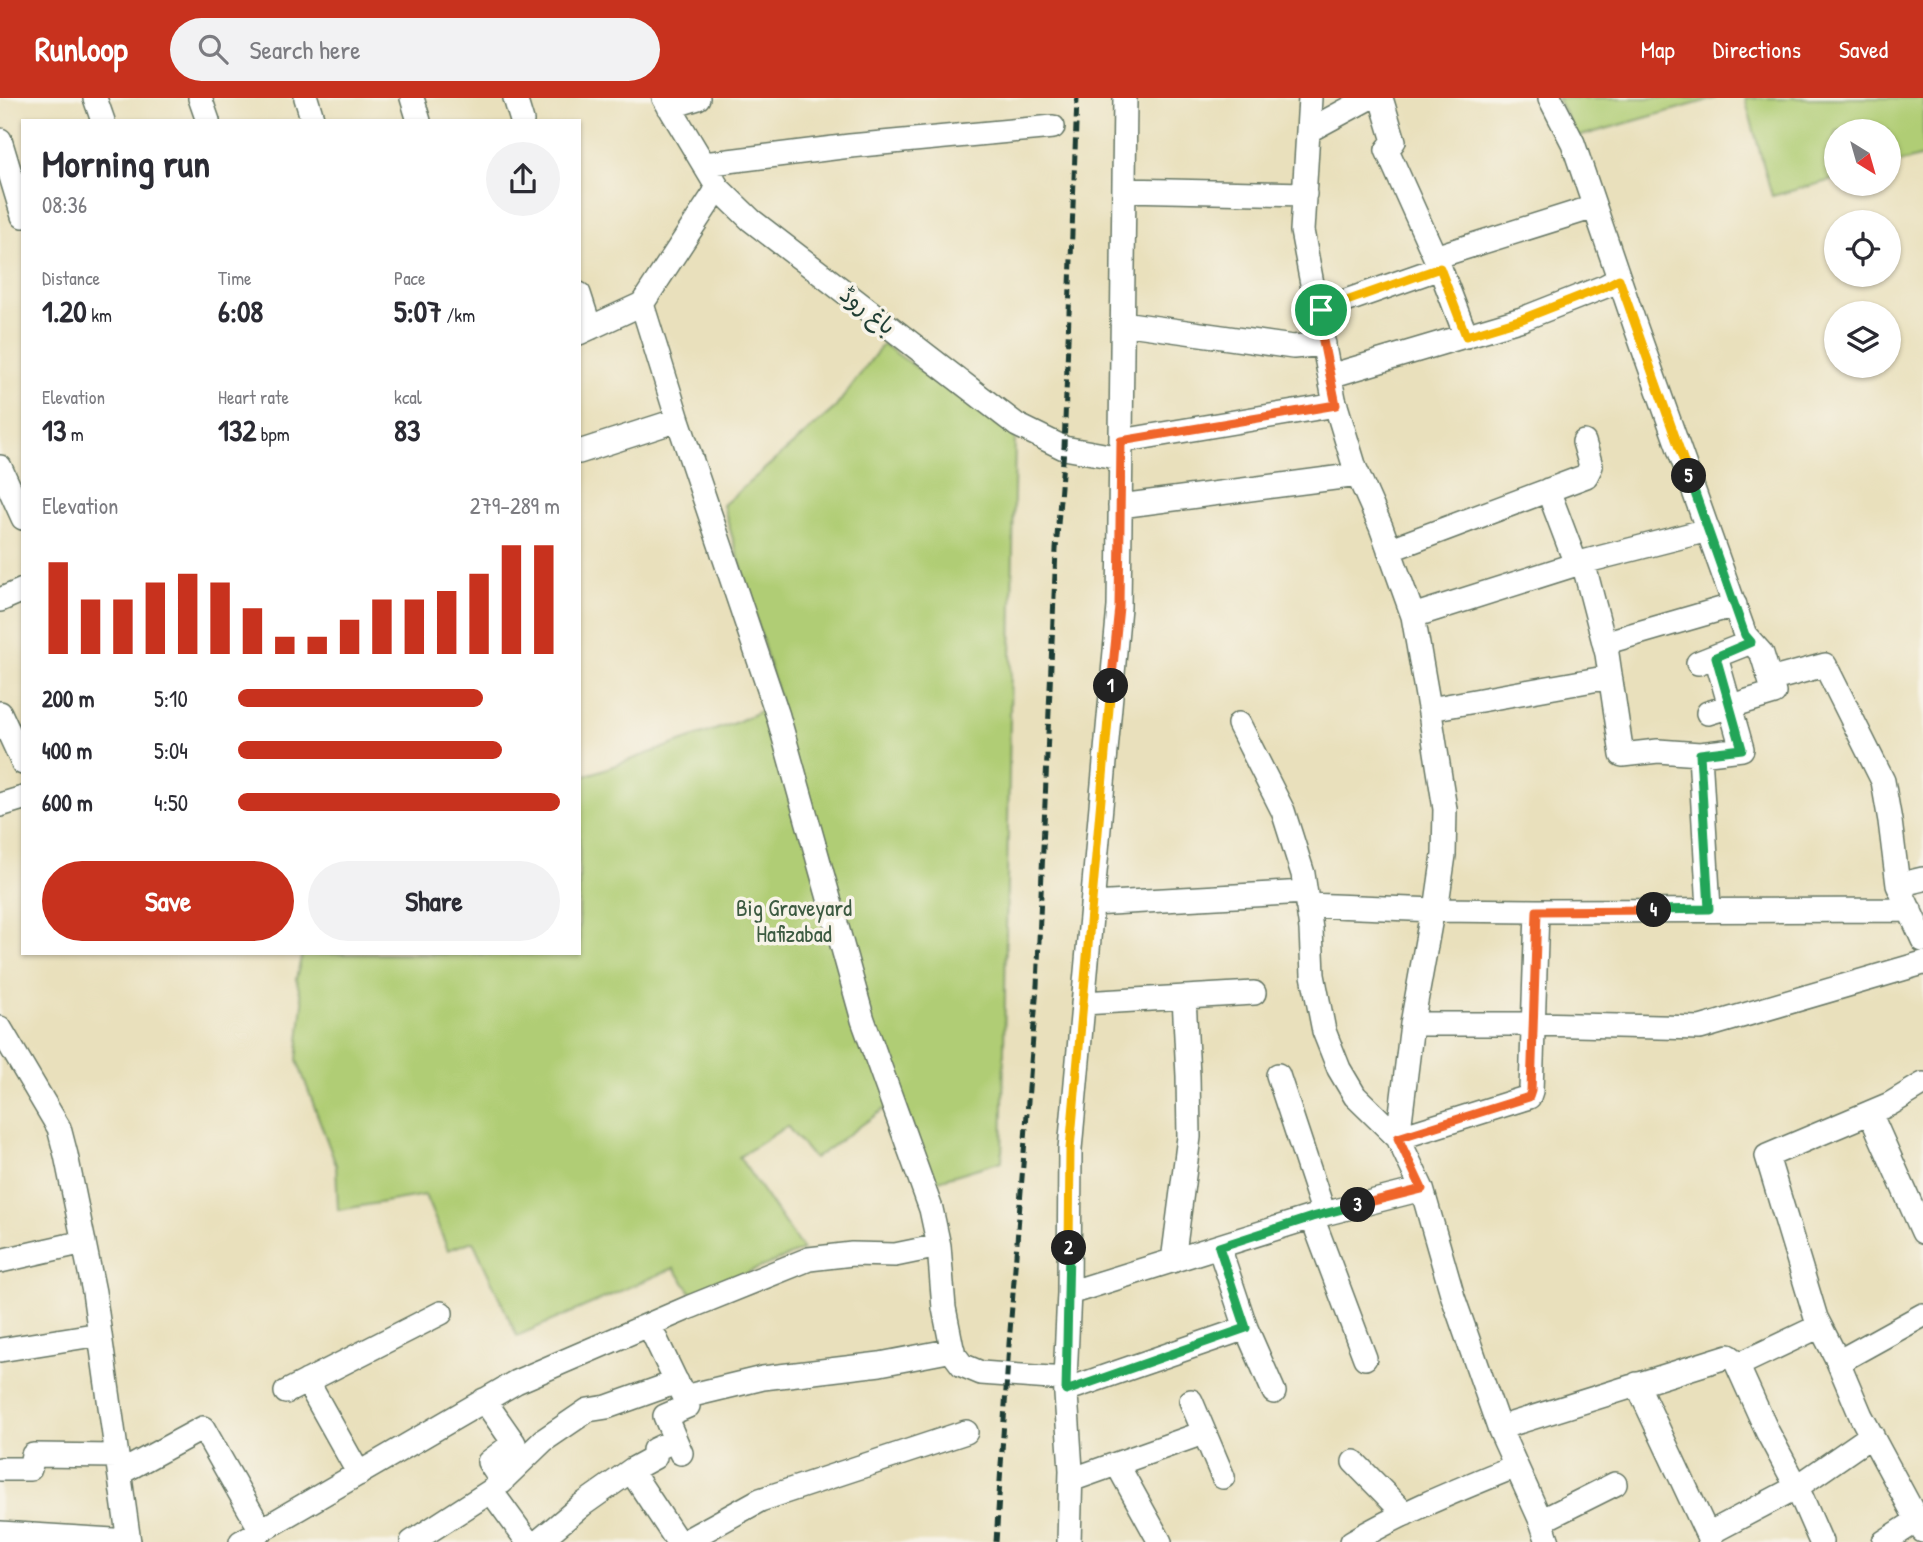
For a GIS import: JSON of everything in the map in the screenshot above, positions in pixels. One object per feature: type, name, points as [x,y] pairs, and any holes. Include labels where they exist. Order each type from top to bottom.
[{"type":"street","points":[[95,98],[102,119]]},
{"type":"street","points":[[200,98],[207,119]]},
{"type":"street","points":[[306,98],[312,119]]},
{"type":"street","points":[[412,98],[418,119]]},
{"type":"street","points":[[515,98],[521,119]]},
{"type":"street","points":[[666,102],[698,98]]},
{"type":"street","points":[[1069,1542],[1071,1480],[1066,1385],[1070,1149],[1119,607],[1125,98]]},
{"type":"street","points":[[1310,98],[1302,231],[1317,311],[1336,405],[1358,475],[1413,616],[1445,809],[1444,855],[1436,910],[1432,918],[1412,1024],[1398,1138]]},
{"type":"street","points":[[1308,131],[1369,98]]},
{"type":"street","points":[[1381,98],[1394,141],[1387,150],[1437,262],[1466,336]]},
{"type":"street","points":[[1550,98],[1573,143],[1745,635],[1762,654],[1774,693],[1719,710]]},
{"type":"street","name":"باغ روڈ","points":[[666,102],[718,188],[751,220],[1017,425],[1065,448],[1121,450],[1336,405]]},
{"type":"street","points":[[704,164],[850,146],[1053,127]]},
{"type":"street","points":[[0,140],[21,209]]},
{"type":"street","points":[[581,306],[585,331],[642,303],[718,188]]},
{"type":"street","points":[[1124,190],[1305,194]]},
{"type":"street","points":[[1317,311],[1437,262],[1594,207]]},
{"type":"street","points":[[1330,376],[1522,319],[1619,279]]},
{"type":"street","points":[[642,303],[778,716],[863,1020],[931,1209],[939,1246],[944,1308],[953,1350],[962,1365],[981,1374],[1066,1385],[1246,1328]]},
{"type":"street","points":[[1122,323],[1293,347],[1324,344]]},
{"type":"street","points":[[581,451],[678,419]]},
{"type":"street","points":[[1389,550],[1586,476],[1591,466],[1584,442]]},
{"type":"street","points":[[0,467],[21,514]]},
{"type":"street","points":[[1120,506],[1358,475]]},
{"type":"street","points":[[1548,490],[1580,563],[1604,643],[1622,755],[1658,751],[1700,754],[1742,749],[1719,710],[1707,660],[1751,642]]},
{"type":"street","points":[[1413,616],[1580,563],[1709,530]]},
{"type":"street","points":[[0,600],[21,591]]},
{"type":"street","points":[[1604,643],[1735,605]]},
{"type":"street","points":[[1770,680],[1825,665],[1883,782],[1891,821],[1898,885],[1923,940]]},
{"type":"street","points":[[1430,709],[1610,677]]},
{"type":"street","points":[[0,713],[21,760]]},
{"type":"street","points":[[1239,724],[1283,811],[1303,874],[1313,975],[1324,1031],[1339,1069],[1355,1096],[1398,1138],[1422,1189],[1453,1297],[1499,1428],[1544,1532],[1615,1484]]},
{"type":"street","points":[[1700,754],[1709,909]]},
{"type":"street","points":[[0,805],[21,798]]},
{"type":"street","points":[[1898,885],[1923,879]]},
{"type":"street","points":[[1092,904],[1306,898],[1436,910],[1910,910]]},
{"type":"street","points":[[1398,1138],[1529,1097],[1537,911]]},
{"type":"street","points":[[1412,1024],[1700,1028],[1923,962]]},
{"type":"street","points":[[1083,1003],[1254,993]]},
{"type":"street","points":[[1173,1261],[1189,1137],[1184,997]]},
{"type":"street","points":[[0,1028],[59,1128],[66,1155],[94,1292],[129,1541],[0,1533]]},
{"type":"street","points":[[1278,1075],[1318,1216],[1365,1357]]},
{"type":"street","points":[[1884,1542],[1921,1525],[1861,1416],[1819,1326],[1767,1156],[1890,1104],[1923,1084]]},
{"type":"street","points":[[1870,1113],[1923,1232]]},
{"type":"street","points":[[1069,1293],[1318,1216],[1422,1189]]},
{"type":"street","points":[[0,1261],[84,1242]]},
{"type":"street","points":[[241,1542],[516,1382],[649,1325],[809,1259],[852,1254],[895,1255],[939,1246]]},
{"type":"street","points":[[1219,1247],[1246,1328],[1274,1392]]},
{"type":"street","points":[[286,1392],[441,1313]]},
{"type":"street","points":[[1838,1362],[1923,1315]]},
{"type":"street","points":[[538,1542],[582,1505],[654,1457],[654,1450],[678,1447],[665,1416],[688,1406],[649,1325]]},
{"type":"street","points":[[1499,1428],[1729,1356],[1740,1364],[1819,1326]]},
{"type":"street","points":[[0,1350],[100,1334]]},
{"type":"street","points":[[412,1542],[497,1486],[544,1440],[587,1410],[607,1408],[680,1389],[880,1364],[953,1350]]},
{"type":"street","points":[[1735,1360],[1821,1542]]},
{"type":"street","points":[[307,1381],[359,1474]]},
{"type":"street","points":[[1637,1384],[1709,1538],[1797,1487],[1872,1435]]},
{"type":"street","points":[[484,1400],[513,1443],[489,1462],[497,1486],[528,1542]]},
{"type":"street","points":[[1191,1401],[1223,1477]]},
{"type":"street","points":[[0,1469],[30,1469],[33,1455],[118,1465],[203,1428],[261,1530]]},
{"type":"street","points":[[684,1542],[760,1500],[966,1432]]},
{"type":"street","points":[[1071,1480],[1203,1433]]},
{"type":"street","points":[[1354,1462],[1405,1514]]},
{"type":"street","points":[[1117,1464],[1160,1542]]},
{"type":"street","points":[[1352,1542],[1405,1514],[1516,1466]]},
{"type":"street","points":[[631,1471],[678,1542]]},
{"type":"green space","points":[[1557,98],[1716,98],[1577,137]]},
{"type":"green space","points":[[1745,98],[1923,98],[1923,156],[1901,162],[1901,119],[1824,119],[1824,182],[1772,196]]},
{"type":"green space","name":"Big Graveyard Hafizabad","points":[[883,344],[1015,437],[1002,1161],[932,1182],[901,1097],[814,1159],[787,1126],[739,1157],[803,1250],[693,1295],[674,1268],[517,1336],[473,1241],[448,1250],[425,1195],[338,1210],[336,1165],[297,1060],[303,1003],[296,979],[302,955],[581,955],[581,777],[737,722],[780,702],[723,505],[835,408]]},
{"type":"railway","points":[[996,1542],[1037,986],[1056,550],[1064,448],[1077,98]]},
{"type":"route","points":[[1440,268],[1466,336],[1522,319],[1619,279],[1745,635],[1751,642],[1716,657],[1742,749],[1700,754],[1709,909],[1537,911],[1529,1097],[1398,1138],[1422,1189],[1324,1214],[1219,1247],[1246,1328],[1066,1391],[1070,1149],[1119,607],[1121,441],[1336,405],[1317,311],[1321,310],[1440,268]]}]
